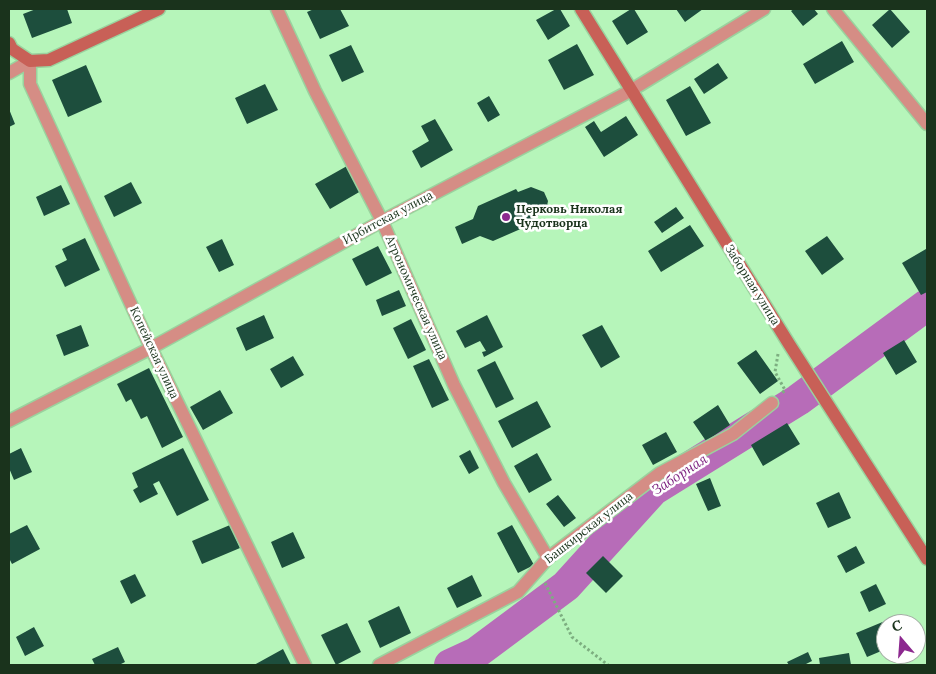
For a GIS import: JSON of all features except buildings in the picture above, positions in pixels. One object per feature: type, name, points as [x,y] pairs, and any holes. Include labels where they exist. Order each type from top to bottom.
[{"type":"street","points":[[9,73],[30,61],[49,60],[159,9]]},
{"type":"street","name":"Агрономическая улица","points":[[277,9],[315,91],[382,221],[454,386],[504,483],[548,558]]},
{"type":"street","name":"Заборная улица","points":[[581,9],[783,347],[838,422],[927,560]]},
{"type":"street","name":"Ирбитская улица","points":[[9,421],[151,348],[382,221],[630,91],[764,9]]},
{"type":"street","points":[[833,9],[927,124]]},
{"type":"street","points":[[9,43],[12,49],[30,61]]},
{"type":"street","name":"Копейская улица","points":[[30,61],[30,84],[151,348],[305,665]]},
{"type":"street","name":"Башкирская улица","points":[[379,665],[518,592],[548,558],[660,473],[733,434],[772,403]]},
{"type":"path","points":[[775,372],[783,347]]},
{"type":"path","points":[[548,558],[545,584],[572,637],[608,665]]},
{"type":"waterway","name":"Заборная","points":[[450,665],[476,653],[566,586],[653,490],[798,400],[927,305]]},
{"type":"place","name":"Церковь Николая Чудотворца","points":[[506,217]]}]
